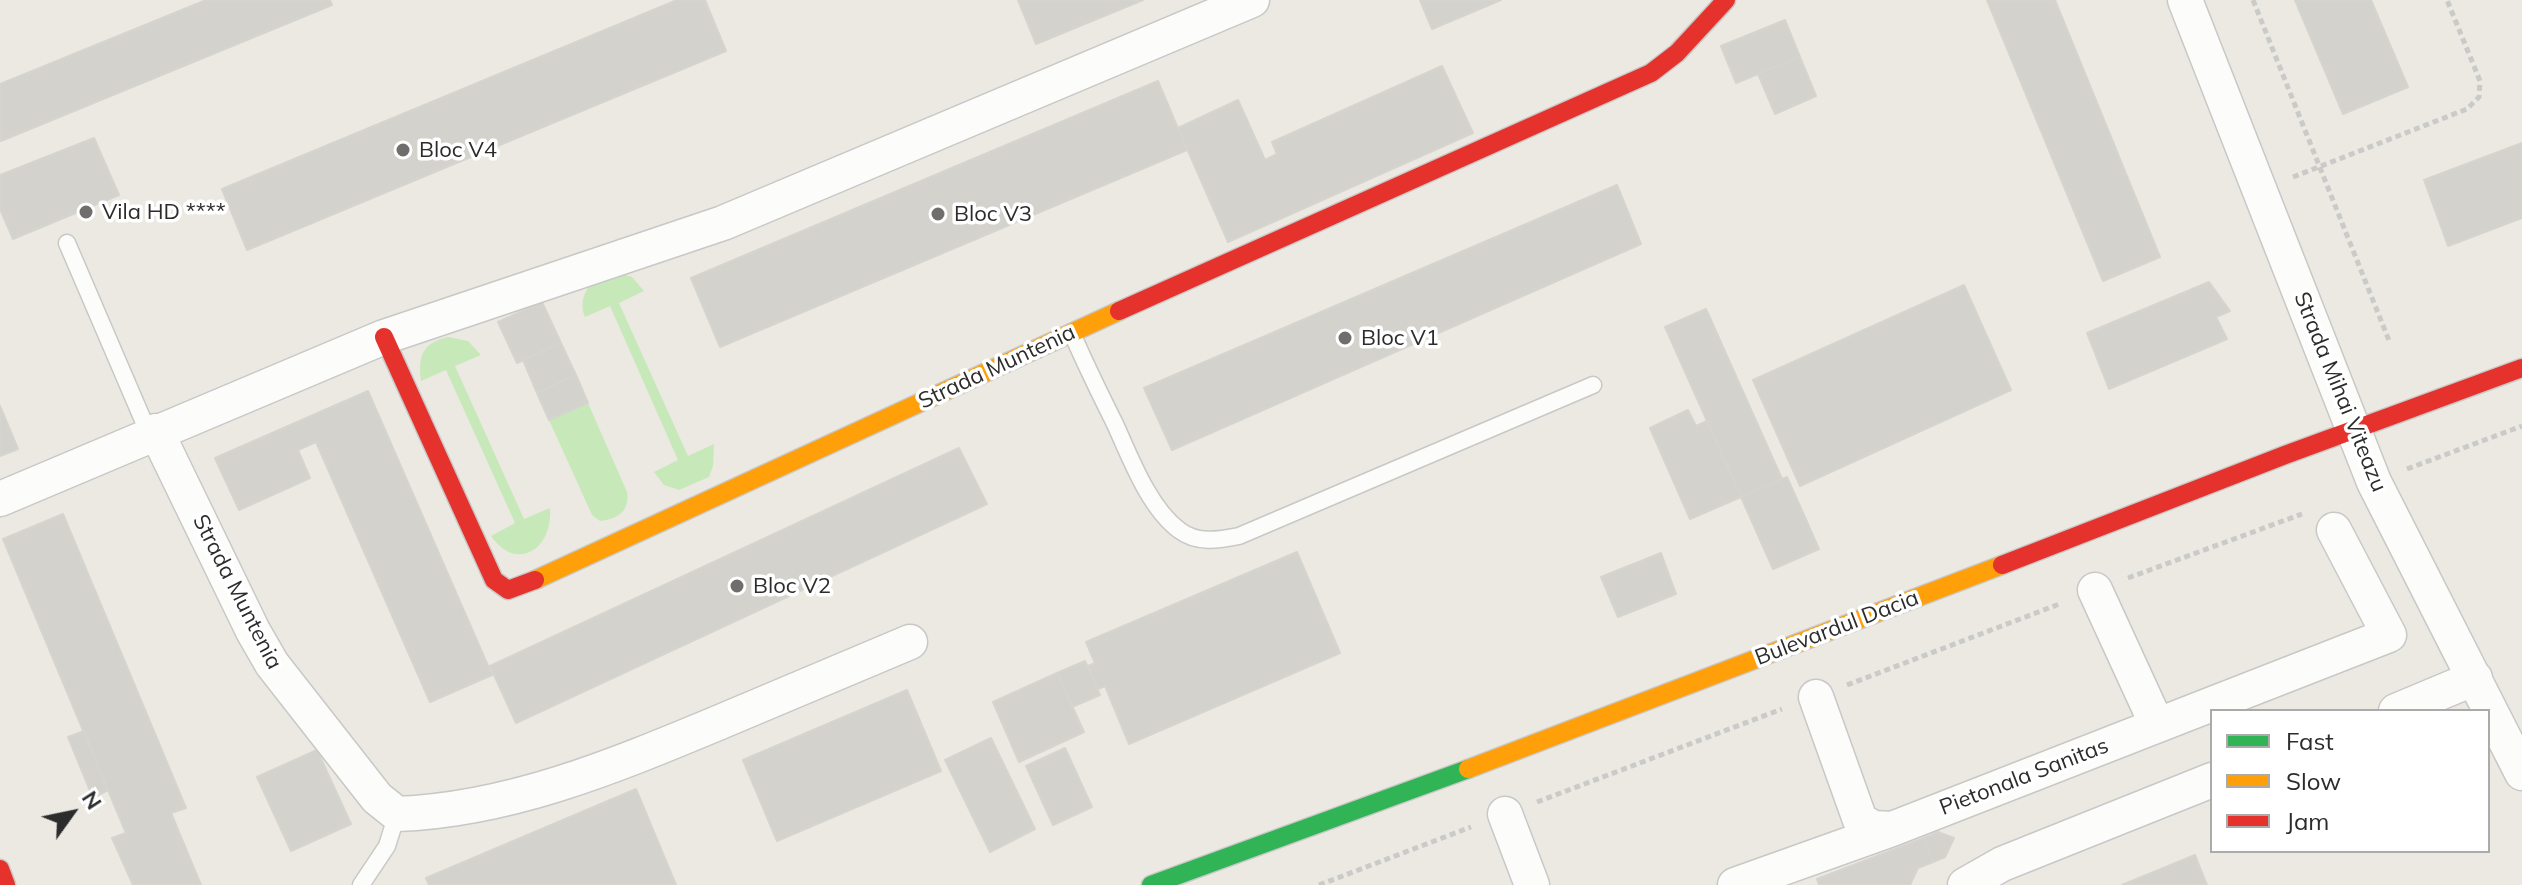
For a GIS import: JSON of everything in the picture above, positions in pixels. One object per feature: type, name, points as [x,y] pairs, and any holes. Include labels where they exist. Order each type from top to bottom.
[{"type":"street","points":[[0,499],[384,337],[723,223],[1252,0]]},
{"type":"street","name":"Strada Muntenia","points":[[384,337],[494,580],[508,590],[518,588],[1072,332],[1651,73],[1677,53],[1726,0]]},
{"type":"street","name":"Strada Mihai Viteazu","points":[[2185,0],[2374,482],[2522,773]]},
{"type":"street","name":"Bulevardul Dacia","points":[[1151,885],[1467,769],[2285,455],[2522,368]]},
{"type":"street","name":"Strada Muntenia","points":[[153,432],[272,664],[377,798],[397,814]]},
{"type":"street","name":"Pietonala Sanitas","points":[[1735,885],[1892,829],[2389,635],[2334,530]]},
{"type":"street","points":[[2095,590],[2157,725]]},
{"type":"street","points":[[397,814],[438,813],[491,803],[555,785],[640,755],[910,642]]},
{"type":"street","points":[[2401,709],[2475,678]]},
{"type":"street","points":[[1816,697],[1860,820],[1873,828],[1892,829]]},
{"type":"street","points":[[1965,885],[2002,864],[2210,781]]},
{"type":"street","points":[[1505,814],[1532,885]]},
{"type":"street","points":[[0,869],[6,885]]},
{"type":"lane","points":[[67,243],[153,432]]},
{"type":"lane","points":[[1072,332],[1128,453],[1160,509],[1180,531],[1203,540],[1239,536],[1593,385]]},
{"type":"lane","points":[[361,885],[387,846],[397,814]]},
{"type":"path","points":[[2253,0],[2390,343]]},
{"type":"path","points":[[2260,190],[2467,109],[2479,97],[2480,81],[2447,0]]},
{"type":"path","points":[[2374,482],[2522,426]]},
{"type":"green space","points":[[622,274],[632,277],[644,291],[619,303],[688,456],[714,444],[709,477],[679,490],[664,485],[654,472],[678,460],[610,306],[585,317],[583,312],[583,298],[593,281]]},
{"type":"green space","points":[[448,337],[468,341],[481,355],[455,366],[524,519],[550,508],[546,535],[540,545],[531,551],[512,553],[491,536],[515,523],[446,370],[421,381],[421,358],[427,347]]},
{"type":"green space","points":[[588,403],[627,492],[626,505],[621,513],[600,521],[592,515],[549,420]]},
{"type":"building","points":[[206,0],[330,0],[332,5],[1,141],[0,84]]},
{"type":"building","name":"Bloc V4","points":[[677,0],[705,0],[726,51],[247,250],[222,189]]},
{"type":"building","points":[[1018,0],[1143,0],[1036,44]]},
{"type":"building","points":[[1420,0],[1501,0],[1432,29]]},
{"type":"building","points":[[1987,0],[2055,0],[2160,257],[2103,281]]},
{"type":"building","points":[[2295,0],[2371,0],[2408,87],[2343,114]]},
{"type":"building","points":[[1785,20],[1800,57],[1736,83],[1721,46]]},
{"type":"building","points":[[1800,57],[1816,96],[1775,114],[1758,74]]},
{"type":"building","points":[[1442,66],[1473,133],[1228,242],[1178,128],[1238,100],[1265,160],[1277,154],[1272,142]]},
{"type":"building","name":"Bloc V3","points":[[1158,81],[1187,150],[720,347],[691,278]]},
{"type":"building","points":[[94,138],[119,195],[13,239],[0,209],[0,175]]},
{"type":"building","points":[[2522,143],[2522,218],[2448,246],[2424,180]]},
{"type":"building","name":"Bloc V1","points":[[1617,185],[1641,244],[1172,450],[1144,388]]},
{"type":"building","points":[[2209,282],[2230,311],[2216,317],[2227,339],[2109,389],[2087,333]]},
{"type":"building","points":[[1964,285],[2011,390],[1800,486],[1753,380]]},
{"type":"building","points":[[542,302],[561,343],[517,363],[498,322]]},
{"type":"building","points":[[1706,309],[1782,479],[1741,497],[1665,327]]},
{"type":"building","points":[[561,343],[576,375],[537,393],[523,360]]},
{"type":"building","points":[[576,375],[588,403],[549,420],[537,393]]},
{"type":"building","points":[[368,391],[492,675],[430,702],[316,442],[298,450],[310,478],[239,510],[215,458]]},
{"type":"building","points":[[0,406],[18,449],[0,456]]},
{"type":"building","points":[[1688,410],[1696,426],[1707,421],[1741,497],[1690,519],[1650,428]]},
{"type":"building","name":"Bloc V2","points":[[959,448],[987,504],[516,723],[490,666]]},
{"type":"building","points":[[1787,477],[1819,549],[1773,569],[1741,497]]},
{"type":"building","points":[[63,514],[186,808],[171,813],[201,885],[133,885],[112,838],[126,833],[3,539]]},
{"type":"building","points":[[1297,552],[1340,653],[1129,744],[1105,686],[1098,689],[1088,666],[1095,663],[1086,642]]},
{"type":"building","points":[[1661,553],[1676,594],[1618,617],[1601,577]]},
{"type":"building","points":[[1085,661],[1100,695],[1072,707],[1057,673]]},
{"type":"building","points":[[1057,673],[1084,732],[1019,762],[993,702]]},
{"type":"building","points":[[907,690],[941,771],[777,841],[743,760]]},
{"type":"building","points":[[84,731],[108,790],[93,798],[68,737]]},
{"type":"building","points":[[991,738],[1035,829],[990,852],[945,760]]},
{"type":"building","points":[[1065,748],[1092,807],[1053,825],[1026,766]]},
{"type":"building","points":[[317,750],[351,824],[291,851],[257,777]]},
{"type":"building","points":[[636,789],[676,885],[429,885],[426,878]]},
{"type":"building","points":[[1938,832],[1954,838],[1945,857],[1933,862],[1924,838]]},
{"type":"building","points":[[1924,838],[1933,862],[1918,868],[1910,885],[1819,885],[1817,879]]},
{"type":"building","points":[[2195,855],[2207,885],[2122,885]]},
{"type":"traffic: fast","points":[[1151,885],[1468,769]]},
{"type":"traffic: slow","points":[[535,580],[1119,311]]},
{"type":"traffic: slow","points":[[1468,769],[2002,565]]},
{"type":"traffic: jam","points":[[1119,311],[1651,73],[1677,53],[1726,0]]},
{"type":"traffic: jam","points":[[384,337],[494,580],[508,590],[535,580]]},
{"type":"traffic: jam","points":[[2002,565],[2285,455],[2522,368]]},
{"type":"traffic: jam","points":[[0,869],[6,885]]},
{"type":"place","name":"Bloc V4","points":[[403,150]]},
{"type":"place","name":"Vila HD ****","points":[[86,212]]},
{"type":"place","name":"Bloc V3","points":[[938,214]]},
{"type":"place","name":"Bloc V1","points":[[1345,338]]},
{"type":"place","name":"Bloc V2","points":[[737,586]]}]
